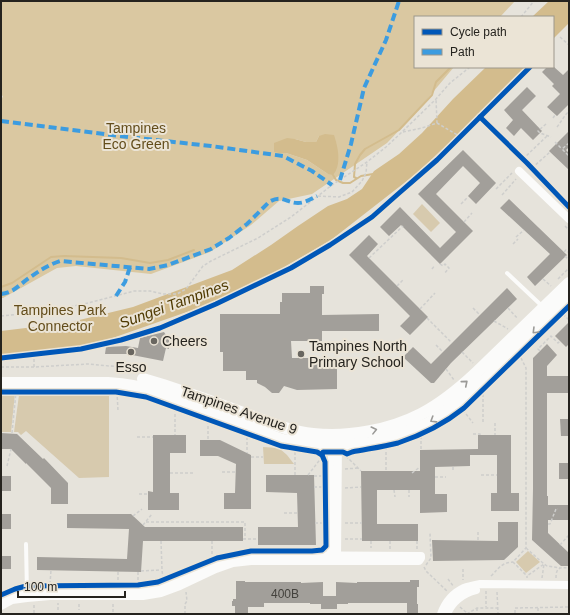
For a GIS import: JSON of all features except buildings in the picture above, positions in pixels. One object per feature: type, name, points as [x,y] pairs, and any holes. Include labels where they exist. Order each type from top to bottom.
[{"type":"main road","name":"Tampines Avenue 9","points":[[551,313],[569,283]]},
{"type":"main road","name":"Tampines Avenue 9","points":[[5,387],[108,383],[124,384],[161,393],[282,440],[311,445],[336,446],[370,443],[396,436],[427,424],[443,414],[476,388],[569,296]]},
{"type":"main road","name":"Tampines Avenue 9","points":[[1,374],[125,376],[147,380],[285,428],[312,434],[336,446]]},
{"type":"street","points":[[517,173],[569,219]]},
{"type":"street","points":[[334,559],[337,539],[336,446]]},
{"type":"street","points":[[334,559],[336,446]]},
{"type":"street","points":[[1,600],[11,596],[29,597],[138,592],[178,583],[215,563],[421,556],[419,561],[334,559]]},
{"type":"street","points":[[441,614],[445,605],[456,593],[465,588],[480,584],[569,585]]},
{"type":"street","points":[[447,614],[453,604],[462,596],[477,589],[569,588]]},
{"type":"street","points":[[1,606],[12,600],[29,597]]},
{"type":"lane","points":[[507,273],[551,313]]},
{"type":"lane","points":[[26,544],[29,597]]},
{"type":"path","points":[[523,16],[534,1]]},
{"type":"path","points":[[565,32],[558,38],[569,45]]},
{"type":"path","points":[[1,316],[41,312],[84,304],[134,291],[177,294],[186,289],[202,266],[258,238],[291,217],[332,185],[367,162],[386,147],[436,99],[450,83],[469,68]]},
{"type":"path","points":[[436,99],[437,123]]},
{"type":"path","points":[[557,127],[569,111]]},
{"type":"path","points":[[402,132],[437,123],[461,137]]},
{"type":"path","points":[[546,124],[538,131],[550,137]]},
{"type":"path","points":[[456,142],[466,132]]},
{"type":"path","points":[[523,159],[547,136]]},
{"type":"path","points":[[555,142],[569,156]]},
{"type":"path","points":[[562,149],[569,143]]},
{"type":"path","points":[[532,168],[550,152]]},
{"type":"path","points":[[517,154],[538,174]]},
{"type":"path","points":[[317,196],[339,197],[352,192],[362,182],[366,173],[367,162]]},
{"type":"path","points":[[496,189],[517,173]]},
{"type":"path","points":[[502,195],[517,173]]},
{"type":"path","points":[[461,204],[468,197]]},
{"type":"path","points":[[464,222],[472,213]]},
{"type":"path","points":[[369,258],[403,226]]},
{"type":"path","points":[[513,244],[524,230]]},
{"type":"path","points":[[564,252],[566,250],[569,253]]},
{"type":"path","points":[[565,256],[569,260]]},
{"type":"path","points":[[440,264],[443,266],[445,264],[450,268],[444,274]]},
{"type":"path","points":[[432,269],[435,265]]},
{"type":"path","points":[[543,278],[552,286]]},
{"type":"path","points":[[397,286],[403,280]]},
{"type":"path","points":[[420,309],[435,293]]},
{"type":"path","points":[[473,308],[480,315]]},
{"type":"path","points":[[508,308],[518,320]]},
{"type":"path","points":[[551,313],[565,312],[569,320]]},
{"type":"path","points":[[427,318],[452,343]]},
{"type":"path","points":[[494,322],[508,329]]},
{"type":"path","points":[[540,351],[538,349],[551,336],[558,343],[560,341]]},
{"type":"path","points":[[436,344],[443,352]]},
{"type":"path","points":[[462,352],[473,362]]},
{"type":"path","points":[[28,355],[42,353]]},
{"type":"path","points":[[34,354],[34,367]]},
{"type":"path","points":[[513,562],[526,548],[526,368],[517,357]]},
{"type":"path","points":[[446,368],[454,381]]},
{"type":"path","points":[[5,387],[16,392],[24,392]]},
{"type":"path","points":[[478,394],[483,390]]},
{"type":"path","points":[[483,390],[483,422]]},
{"type":"path","points":[[12,434],[16,392]]},
{"type":"path","points":[[108,392],[124,394]]},
{"type":"path","points":[[117,392],[118,410]]},
{"type":"path","points":[[468,403],[462,412],[473,423]]},
{"type":"path","points":[[167,405],[181,410]]},
{"type":"path","points":[[175,407],[175,435]]},
{"type":"path","points":[[202,417],[215,422]]},
{"type":"path","points":[[208,420],[208,440]]},
{"type":"path","points":[[495,423],[495,435]]},
{"type":"path","points":[[247,453],[248,434]]},
{"type":"path","points":[[421,434],[421,450]]},
{"type":"path","points":[[473,434],[480,435]]},
{"type":"path","points":[[137,437],[153,437]]},
{"type":"path","points":[[379,447],[392,444]]},
{"type":"path","points":[[386,445],[386,471]]},
{"type":"path","points":[[336,446],[347,454],[352,452]]},
{"type":"path","points":[[308,475],[323,452],[336,446]]},
{"type":"path","points":[[336,446],[361,471]]},
{"type":"path","points":[[7,466],[10,449]]},
{"type":"path","points":[[295,475],[297,449]]},
{"type":"path","points":[[251,457],[263,457]]},
{"type":"path","points":[[412,473],[420,467]]},
{"type":"path","points":[[453,467],[453,472]]},
{"type":"path","points":[[345,469],[358,468]]},
{"type":"path","points":[[325,469],[325,494]]},
{"type":"path","points":[[222,472],[236,472]]},
{"type":"path","points":[[170,473],[194,473]]},
{"type":"path","points":[[481,475],[497,475]]},
{"type":"path","points":[[314,476],[325,476]]},
{"type":"path","points":[[435,477],[446,477]]},
{"type":"path","points":[[314,488],[325,487]]},
{"type":"path","points":[[344,488],[361,487]]},
{"type":"path","points":[[394,490],[395,497]]},
{"type":"path","points":[[408,490],[408,497]]},
{"type":"path","points":[[139,494],[148,494]]},
{"type":"path","points":[[133,516],[142,509]]},
{"type":"path","points":[[548,524],[550,524],[556,509],[558,509]]},
{"type":"path","points":[[284,513],[298,513]]},
{"type":"path","points":[[143,526],[152,514]]},
{"type":"path","points":[[326,516],[326,531]]},
{"type":"path","points":[[146,522],[245,522],[244,539],[258,539]]},
{"type":"path","points":[[315,523],[326,523]]},
{"type":"path","points":[[337,523],[362,523]]},
{"type":"path","points":[[478,532],[478,540]]},
{"type":"path","points":[[419,566],[424,566],[427,564],[431,558],[430,533]]},
{"type":"path","points":[[560,545],[569,535]]},
{"type":"path","points":[[337,539],[362,539]]},
{"type":"path","points":[[161,541],[162,570],[164,580]]},
{"type":"path","points":[[206,562],[215,563],[212,541]]},
{"type":"path","points":[[526,548],[547,566],[569,568]]},
{"type":"path","points":[[490,578],[506,562],[513,562],[527,576],[544,564]]},
{"type":"path","points":[[542,578],[544,564]]},
{"type":"path","points":[[424,568],[449,592]]},
{"type":"path","points":[[556,578],[556,571],[560,568]]},
{"type":"path","points":[[463,569],[463,582],[465,588]]},
{"type":"path","points":[[50,570],[50,586]]},
{"type":"path","points":[[141,570],[162,570]]},
{"type":"path","points":[[118,572],[118,586]]},
{"type":"path","points":[[138,572],[138,585]]},
{"type":"path","points":[[448,579],[453,585]]},
{"type":"path","points":[[158,582],[164,580],[178,583],[187,593],[185,614]]},
{"type":"path","points":[[131,586],[145,584]]},
{"type":"path","points":[[44,586],[58,586]]},
{"type":"path","points":[[110,586],[125,586]]},
{"type":"path","points":[[497,588],[498,613]]},
{"type":"path","points":[[486,591],[486,608]]},
{"type":"path","points":[[29,597],[34,614]]},
{"type":"path","points":[[58,601],[58,610]]},
{"type":"path","points":[[112,601],[113,614]]},
{"type":"path","points":[[79,602],[79,610]]},
{"type":"path","points":[[458,605],[467,614],[477,608],[498,608]]},
{"type":"path","points":[[515,613],[515,608],[569,607]]},
{"type":"path","points":[[477,608],[477,614]]},
{"type":"path","points":[[538,608],[538,614]]},
{"type":"shaded area","points":[[422,204],[440,223],[431,232],[413,214]]},
{"type":"shaded area","points":[[1,393],[15,393],[11,432],[1,432]]},
{"type":"shaded area","points":[[19,395],[109,396],[109,477],[79,478],[26,431],[21,435],[18,432],[14,432]]},
{"type":"shaded area","points":[[263,447],[279,448],[294,464],[264,464]]},
{"type":"shaded area","points":[[528,551],[540,562],[526,573],[516,562]]},
{"type":"green space","name":"Tampines Eco Green","points":[[1,1],[515,1],[501,16],[414,16],[414,68],[453,68],[412,117],[387,143],[312,194],[279,201],[251,225],[210,252],[151,274],[76,266],[57,268],[1,298],[1,101],[3,96],[1,95]],"holes":[[[319,136],[328,174],[307,160],[286,153],[295,139],[306,142],[316,142]]]},
{"type":"water","points":[[549,1],[569,1],[569,23],[554,38],[554,16],[533,16]]},
{"type":"water","name":"Sungei Tampines","points":[[485,68],[524,68],[417,173],[331,240],[265,278],[201,307],[104,341],[64,349],[34,351],[1,356],[1,331],[67,323],[133,307],[232,270],[328,206],[347,199],[362,189],[374,171],[399,154],[422,133],[453,99]]},
{"type":"water","points":[[325,134],[334,135],[337,145],[338,166],[333,175],[328,174],[307,160],[286,153],[274,152],[274,143],[287,138],[306,142],[316,142],[319,136]]},
{"type":"waterway","points":[[356,178],[354,177],[355,164],[365,149],[399,130],[432,95],[436,82],[450,68]]},
{"type":"waterway","points":[[333,175],[336,180],[343,183],[350,183],[361,176],[373,174]]},
{"type":"waterway","points":[[1,287],[12,283],[51,257],[121,258],[150,263],[168,260],[194,250]]},
{"type":"marked path","points":[[340,180],[351,144],[364,88],[386,40],[399,1]]},
{"type":"marked path","points":[[1,121],[283,156],[312,171],[332,185]]},
{"type":"marked path","points":[[1,294],[12,290],[40,271],[60,261],[149,269],[168,265],[211,249],[229,238],[273,200],[281,199],[294,203],[301,203],[317,196]]},
{"type":"marked path","points":[[116,296],[125,282],[130,267]]},
{"type":"cycle path","points":[[1,358],[81,349],[121,340],[160,328],[216,304],[291,268],[330,245],[372,217],[437,160],[529,68]]},
{"type":"cycle path","points":[[480,117],[569,207]]},
{"type":"cycle path","points":[[322,455],[323,452],[343,452],[347,454],[398,443],[424,433],[441,424],[464,408],[569,306]]},
{"type":"cycle path","points":[[1,392],[116,392],[146,397],[281,446],[317,452],[322,455],[325,462],[326,546],[322,550],[251,551],[217,558],[158,582],[138,585],[26,586],[1,595]]},
{"type":"place","name":"Cheers","points":[[154,341]]},
{"type":"place","name":"Esso","points":[[131,352]]},
{"type":"place","name":"Tampines North Primary School","points":[[301,354]]},
{"type":"park label","name":"Tampines Park Connector","points":[[60,318]]}]
